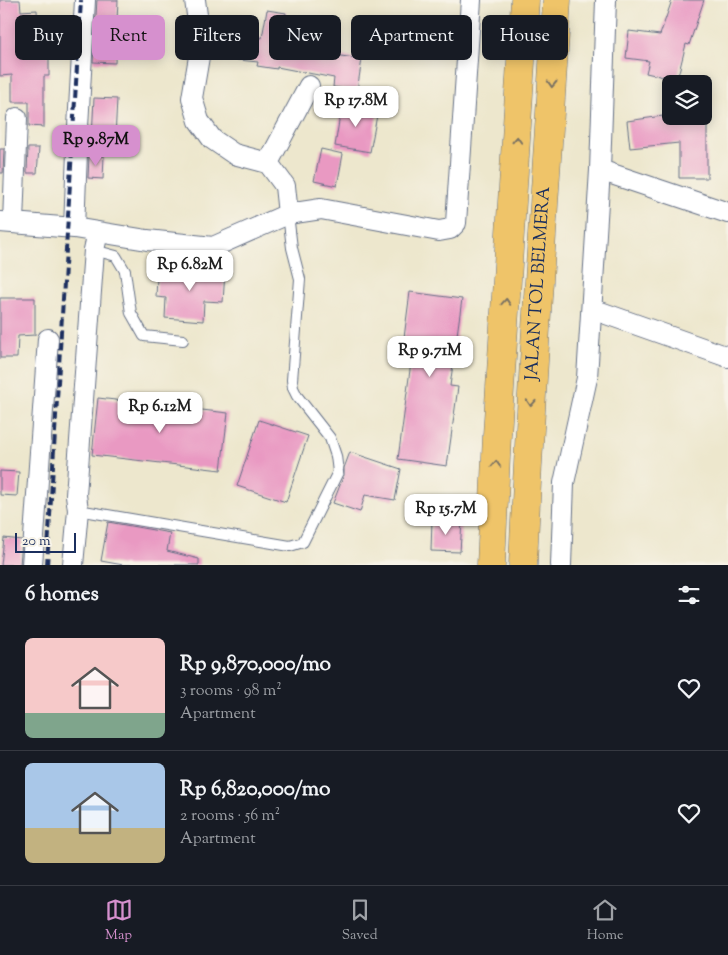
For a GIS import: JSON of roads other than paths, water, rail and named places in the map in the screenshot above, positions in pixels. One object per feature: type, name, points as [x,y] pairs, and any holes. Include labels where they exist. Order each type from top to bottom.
[{"type":"highway","name":"JALAN TOL BELMERA","points":[[491,565],[497,435],[525,0]]},
{"type":"highway","name":"JALAN TOL BELMERA","points":[[523,565],[529,425],[541,268],[557,0]]},
{"type":"street","points":[[74,228],[85,0]]},
{"type":"street","points":[[194,0],[201,44],[192,98],[199,121],[212,139],[234,154],[268,163],[285,186],[288,214]]},
{"type":"street","points":[[17,118],[7,222],[74,228],[96,241],[147,240],[213,247],[288,214],[321,209],[438,231],[450,229],[456,223],[471,0]]},
{"type":"street","points":[[560,565],[564,483],[587,378],[600,170],[606,0]]},
{"type":"street","points":[[268,163],[309,86]]},
{"type":"street","points":[[600,170],[728,213]]},
{"type":"street","points":[[73,565],[78,510],[76,495],[96,241]]},
{"type":"street","points":[[592,309],[728,357]]},
{"type":"street","points":[[32,565],[48,339]]},
{"type":"lane","points":[[78,510],[290,546],[304,542],[338,472],[336,456],[330,438],[297,396],[293,388],[292,380],[300,279],[292,248],[288,214]]},
{"type":"lane","points":[[96,241],[116,256],[125,271],[131,314],[144,336],[183,340]]},
{"type":"railway","points":[[47,565],[81,0]]}]
